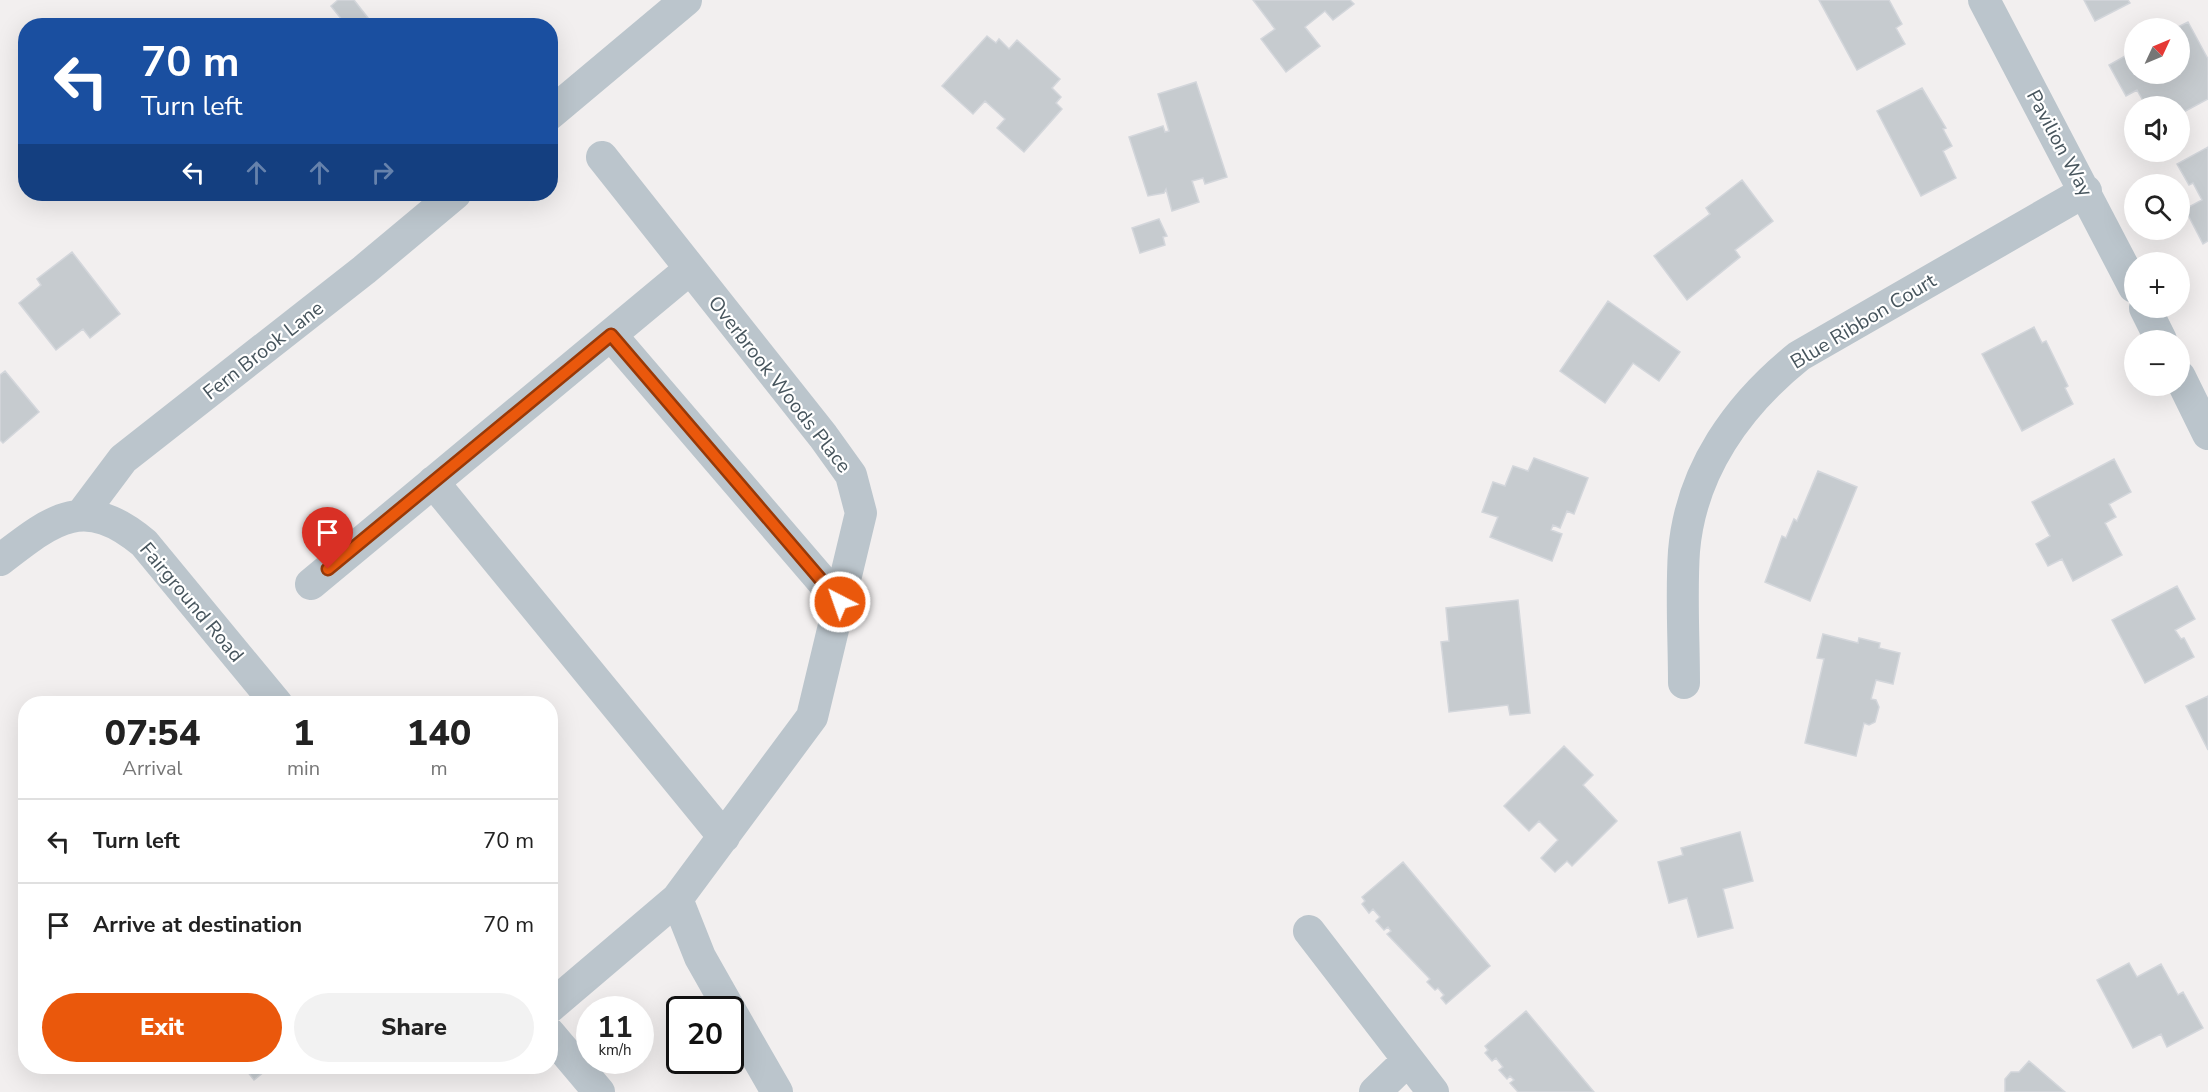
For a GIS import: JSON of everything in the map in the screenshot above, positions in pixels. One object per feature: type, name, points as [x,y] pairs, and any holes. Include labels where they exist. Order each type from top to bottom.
[{"type":"street","points":[[558,107],[686,0]]},
{"type":"street","name":"Pavilion Way","points":[[1984,0],[2124,267]]},
{"type":"street","name":"Overbrook Woods Place","points":[[558,1000],[677,899],[812,717],[861,513],[851,475],[602,157]]},
{"type":"street","name":"Blue Ribbon Court","points":[[1684,683],[1684,550],[1693,502],[1712,456],[1736,417],[1766,382],[1799,356],[2086,191]]},
{"type":"street","name":"Fern Brook Lane","points":[[81,515],[123,459],[364,270],[447,201]]},
{"type":"street","points":[[311,584],[690,269]]},
{"type":"street","points":[[611,335],[840,602]]},
{"type":"street","points":[[2189,396],[2208,434]]},
{"type":"street","points":[[433,482],[724,837]]},
{"type":"street","name":"Fairground Road","points":[[0,560],[42,528],[67,517],[81,515],[104,518],[114,522],[144,543],[270,696]]},
{"type":"street","points":[[677,899],[700,957],[722,996]]},
{"type":"street","points":[[1309,931],[1433,1092]]},
{"type":"street","points":[[744,1034],[777,1092]]},
{"type":"street","points":[[558,1043],[599,1092]]},
{"type":"street","points":[[1375,1092],[1407,1061]]},
{"type":"building","points":[[338,0],[354,0],[368,18],[341,18],[331,6]]},
{"type":"building","points":[[1253,0],[1350,0],[1354,4],[1333,20],[1325,11],[1305,27],[1320,46],[1286,72],[1261,39],[1275,29]]},
{"type":"building","points":[[1819,0],[1889,0],[1902,24],[1896,28],[1905,44],[1857,70]]},
{"type":"building","points":[[2084,0],[2128,0],[2130,3],[2095,21]]},
{"type":"building","points":[[2190,26],[2208,59],[2208,99],[2190,109],[2190,96],[2140,96],[2137,90],[2126,96],[2109,65],[2124,57],[2124,84],[2190,84]]},
{"type":"building","points":[[987,36],[996,43],[999,39],[1009,49],[1017,40],[1060,79],[1052,88],[1061,97],[1056,103],[1062,109],[1024,152],[997,128],[1005,119],[985,101],[973,114],[942,86]]},
{"type":"building","points":[[1196,82],[1227,177],[1205,184],[1203,178],[1192,181],[1199,202],[1172,211],[1166,189],[1164,193],[1148,196],[1129,137],[1163,126],[1165,132],[1169,131],[1158,94]]},
{"type":"building","points":[[1922,88],[1946,128],[1943,129],[1952,146],[1943,151],[1956,178],[1921,196],[1877,111]]},
{"type":"building","points":[[2208,147],[2208,241],[2203,244],[2190,219],[2190,206],[2202,200],[2193,183],[2190,184],[2190,174],[2183,174],[2177,164],[2190,162],[2190,157]]},
{"type":"building","points":[[1742,180],[1773,221],[1735,250],[1740,257],[1687,300],[1654,256],[1710,214],[1706,208]]},
{"type":"building","points":[[1159,219],[1167,236],[1163,237],[1165,245],[1140,253],[1132,228]]},
{"type":"building","points":[[72,252],[120,314],[90,338],[83,329],[56,350],[19,303],[41,285],[37,279]]},
{"type":"building","points":[[1608,301],[1680,352],[1659,381],[1633,363],[1605,403],[1560,371]]},
{"type":"building","points":[[2034,327],[2042,343],[2046,341],[2068,386],[2065,388],[2073,404],[2022,431],[1982,354]]},
{"type":"building","points":[[5,371],[39,412],[3,443],[0,440],[0,375]]},
{"type":"building","points":[[1534,458],[1588,478],[1574,514],[1567,511],[1560,528],[1553,525],[1551,530],[1562,534],[1552,561],[1490,537],[1498,517],[1482,512],[1493,482],[1505,486],[1513,466],[1528,471]]},
{"type":"building","points":[[2114,459],[2131,492],[2109,504],[2116,517],[2105,523],[2122,555],[2073,581],[2062,559],[2048,566],[2036,544],[2050,536],[2032,502]]},
{"type":"building","points":[[1818,471],[1857,487],[1810,601],[1765,582],[1782,536],[1786,538],[1794,519],[1797,521]]},
{"type":"building","points":[[2177,586],[2195,619],[2175,630],[2181,639],[2184,638],[2194,657],[2145,683],[2112,620]]},
{"type":"building","points":[[1518,600],[1530,713],[1510,715],[1508,705],[1449,712],[1441,642],[1449,641],[1446,608]]},
{"type":"building","points":[[1823,634],[1858,643],[1859,638],[1880,643],[1879,648],[1900,653],[1893,684],[1876,680],[1871,699],[1876,700],[1879,707],[1875,722],[1869,725],[1864,723],[1856,756],[1805,743],[1824,659],[1817,658]]},
{"type":"building","points":[[2208,696],[2208,750],[2186,706]]},
{"type":"building","points":[[1564,746],[1593,775],[1583,785],[1617,821],[1572,866],[1567,861],[1555,872],[1541,858],[1558,840],[1539,821],[1529,831],[1504,806]]},
{"type":"building","points":[[1740,832],[1753,881],[1723,889],[1733,928],[1698,937],[1687,898],[1669,903],[1658,862],[1683,855],[1681,848]]},
{"type":"building","points":[[1403,862],[1490,966],[1446,1004],[1441,998],[1444,995],[1438,988],[1435,990],[1427,982],[1430,979],[1387,934],[1391,931],[1388,927],[1384,930],[1376,921],[1380,917],[1373,909],[1369,913],[1362,904],[1365,901],[1362,897]]},
{"type":"building","points":[[2129,963],[2137,977],[2161,964],[2178,995],[2183,992],[2203,1028],[2167,1047],[2161,1034],[2133,1048],[2097,980]]},
{"type":"building","points":[[1526,1011],[1594,1092],[1518,1092],[1510,1083],[1514,1080],[1510,1076],[1507,1079],[1499,1070],[1503,1067],[1496,1058],[1492,1061],[1485,1053],[1488,1050],[1485,1046]]},
{"type":"building","points":[[2029,1061],[2065,1092],[2005,1092],[2005,1079],[2011,1072],[2019,1072]]},
{"type":"building","points":[[249,1074],[261,1074],[254,1080]]},
{"type":"route","points":[[328,569],[611,335],[840,602]]}]
